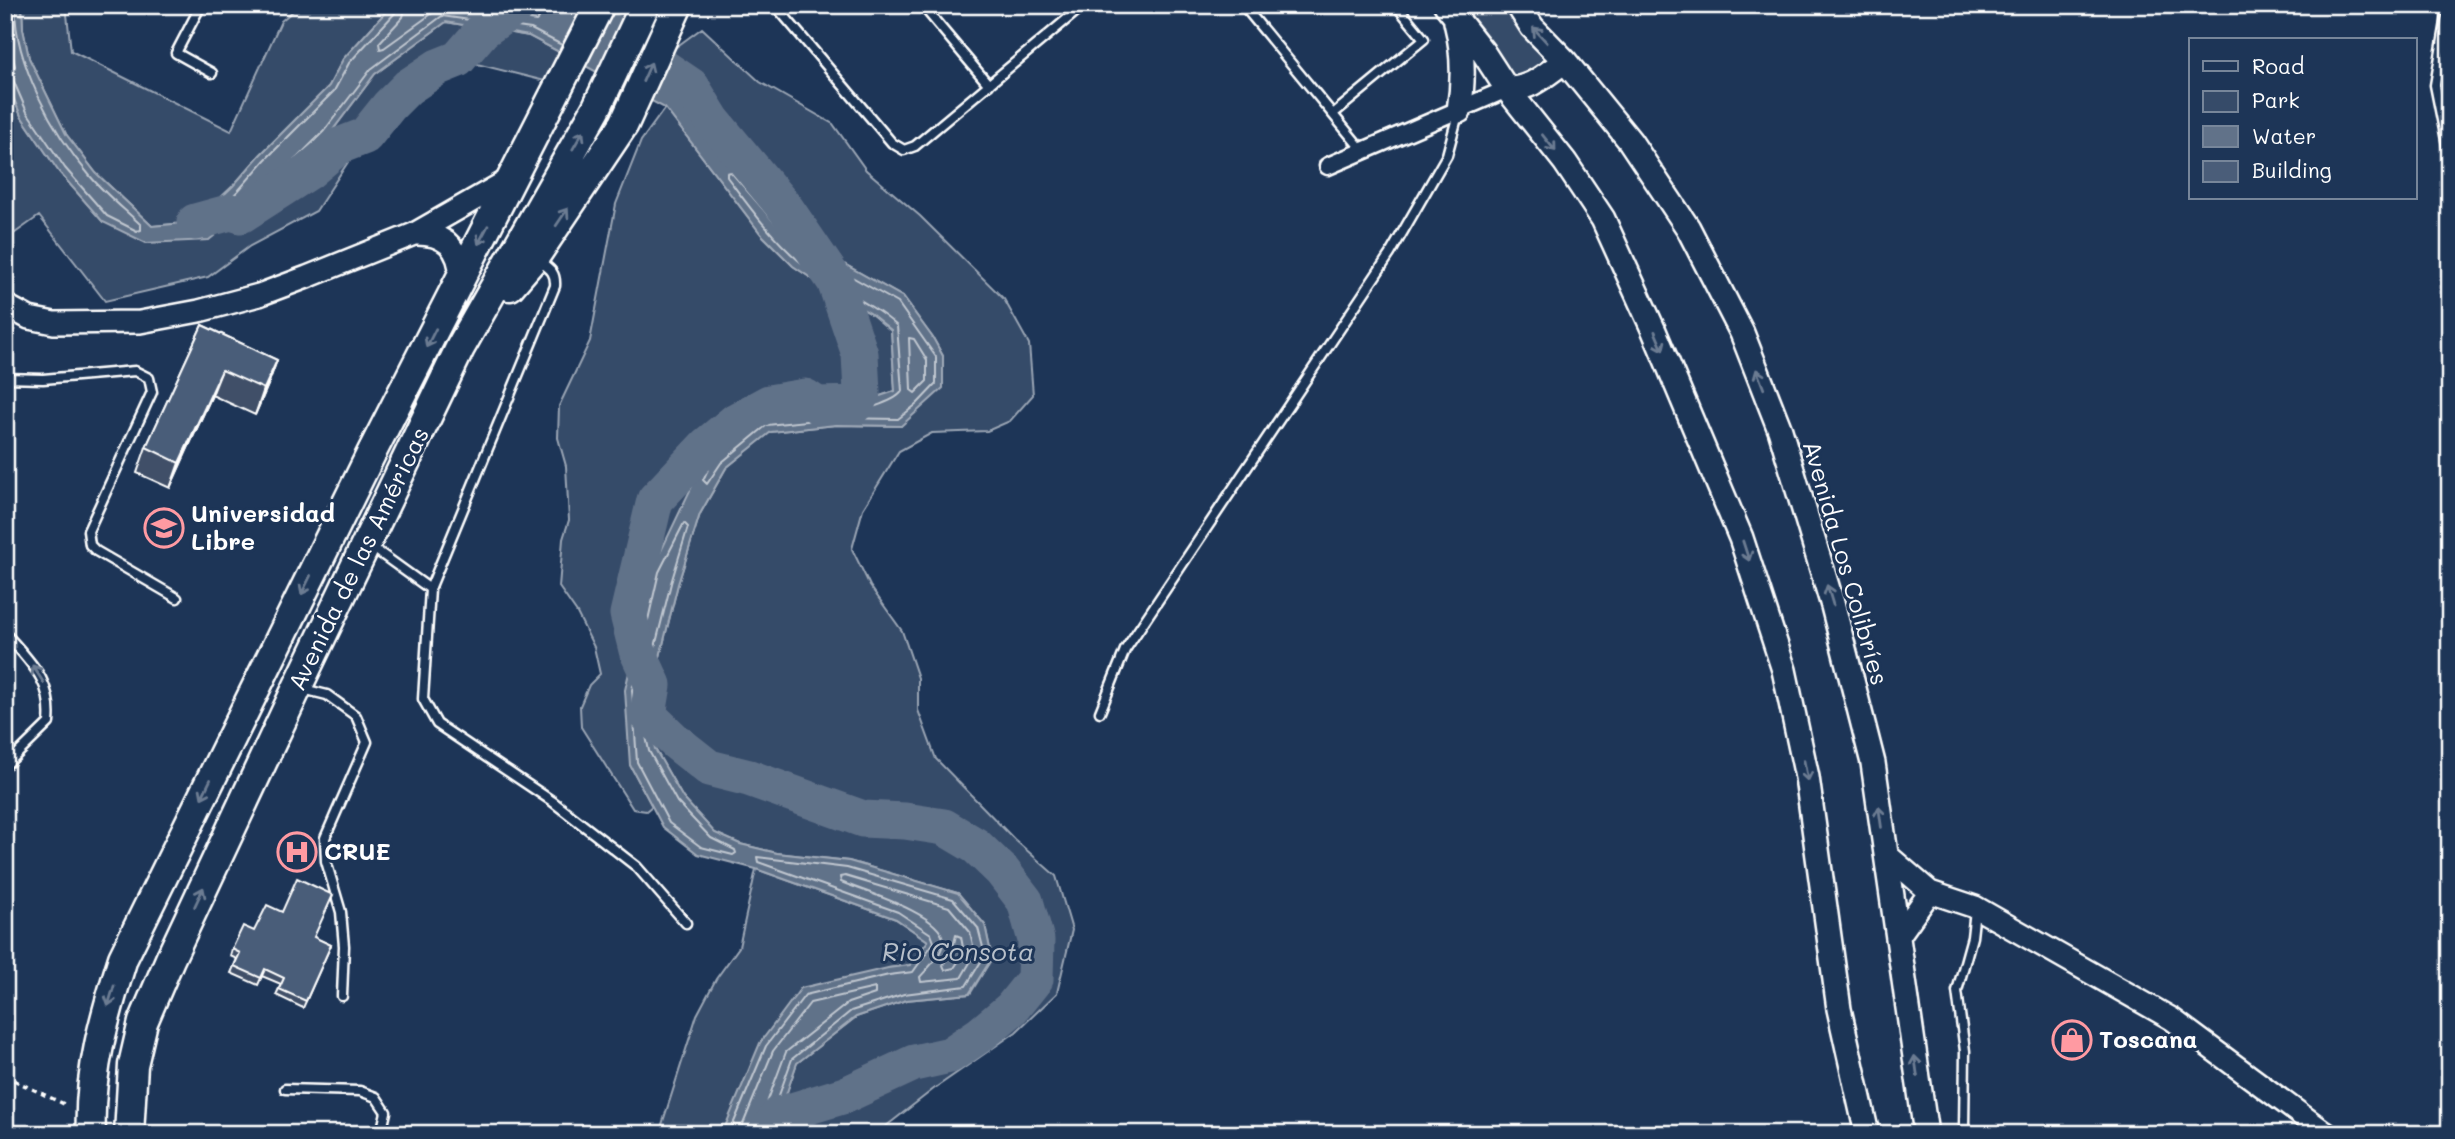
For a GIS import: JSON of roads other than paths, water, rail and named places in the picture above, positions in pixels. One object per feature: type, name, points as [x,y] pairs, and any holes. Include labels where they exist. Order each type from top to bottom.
[{"type":"highway","name":"Avenida de las Américas","points":[[91,1134],[89,1107],[101,1028],[123,958],[371,454],[600,6]]},
{"type":"highway","name":"Avenida de las Américas","points":[[129,1134],[133,1065],[142,1022],[297,688],[460,348],[596,109],[644,7]]},
{"type":"highway","points":[[460,348],[534,258],[624,124],[675,13]]},
{"type":"main road","name":"Avenida Los Colibríes","points":[[1518,5],[1532,27],[1565,61],[1630,141],[1688,228],[1742,333],[1780,430],[1833,606],[1873,763],[1926,1134]]},
{"type":"main road","points":[[1450,11],[1565,162],[1603,219],[1659,343],[1741,538],[1784,670],[1807,777],[1839,1009],[1867,1134]]},
{"type":"main road","points":[[1450,11],[1462,47],[1459,111]]},
{"type":"main road","points":[[1507,89],[1521,90],[1533,85],[1565,61]]},
{"type":"street","points":[[1328,166],[1507,89]]},
{"type":"street","points":[[5,304],[29,318],[45,321],[140,322],[200,311],[259,295],[414,234],[514,178]]},
{"type":"street","points":[[414,234],[429,234],[443,239],[454,249],[460,262],[461,277]]},
{"type":"street","points":[[1886,854],[1930,892],[1975,907],[2172,1019],[2327,1134]]},
{"type":"street","points":[[1898,937],[1930,892]]},
{"type":"lane","points":[[201,5],[176,53],[212,73]]},
{"type":"lane","points":[[775,5],[892,143],[904,150],[915,146],[1084,5]]},
{"type":"lane","points":[[922,5],[989,85]]},
{"type":"lane","points":[[1243,5],[1363,150]]},
{"type":"lane","points":[[1334,114],[1424,40],[1396,5]]},
{"type":"lane","points":[[2449,5],[2435,85],[2450,160]]},
{"type":"lane","points":[[1100,712],[1125,650],[1390,254],[1447,155],[1459,111]]},
{"type":"lane","points":[[534,258],[553,270],[556,277],[555,286],[430,589],[423,699],[437,724],[552,801],[637,867],[686,923]]},
{"type":"lane","points":[[5,378],[43,379],[135,371],[149,378],[152,391],[88,531],[87,539],[96,551],[177,598]]},
{"type":"lane","points":[[366,544],[430,589]]},
{"type":"lane","points":[[5,633],[37,671],[48,690],[51,706],[49,723],[5,766]]},
{"type":"lane","points":[[297,688],[327,695],[356,716],[367,742],[326,838],[326,861],[342,924],[342,996]]},
{"type":"lane","points":[[1961,1134],[1964,1129],[1965,1051],[1956,991],[1972,937],[1975,907]]},
{"type":"lane","points":[[285,1089],[360,1091],[376,1097],[386,1112],[381,1134]]},
{"type":"water","name":"Rio Consota","points":[[5,5],[22,5],[23,29],[29,58],[66,134],[96,173],[152,226],[195,222],[329,86],[343,59],[392,5],[545,5],[658,67],[710,138],[787,227],[812,246],[903,297],[943,356],[943,388],[901,426],[836,425],[771,432],[726,468],[700,514],[678,584],[648,715],[655,749],[683,798],[715,833],[740,844],[777,853],[849,861],[958,893],[985,925],[992,958],[969,994],[906,1000],[856,1017],[797,1063],[779,1115],[766,1134],[722,1134],[760,1043],[801,988],[910,965],[928,941],[896,919],[756,869],[698,854],[663,827],[630,765],[625,690],[652,570],[704,461],[736,421],[769,403],[805,397],[856,404],[895,391],[891,330],[870,313],[793,266],[761,234],[665,108],[529,36],[446,22],[375,74],[329,135],[303,163],[209,240],[146,243],[103,222],[59,172],[21,116],[5,78]]},
{"type":"waterway","points":[[195,222],[231,212],[241,215],[308,172],[339,146],[365,136],[408,87],[438,67],[458,59],[483,30],[519,5]]},
{"type":"waterway","points":[[571,5],[691,86],[712,120],[786,209],[835,281],[860,354],[862,393],[856,404],[817,405],[805,397],[769,403],[736,421],[707,445],[655,500],[628,614],[637,650],[653,685],[648,715],[709,768],[749,778],[863,819],[905,821],[944,827],[976,846],[1002,871],[1025,901],[1036,940],[1035,979],[1011,1009],[981,1034],[950,1055],[914,1063],[845,1095],[779,1115],[766,1134]]},
{"type":"place","name":"Universidad Libre","points":[[164,528]]},
{"type":"place","name":"CRUE","points":[[297,852]]},
{"type":"place","name":"Toscana","points":[[2072,1040]]}]
